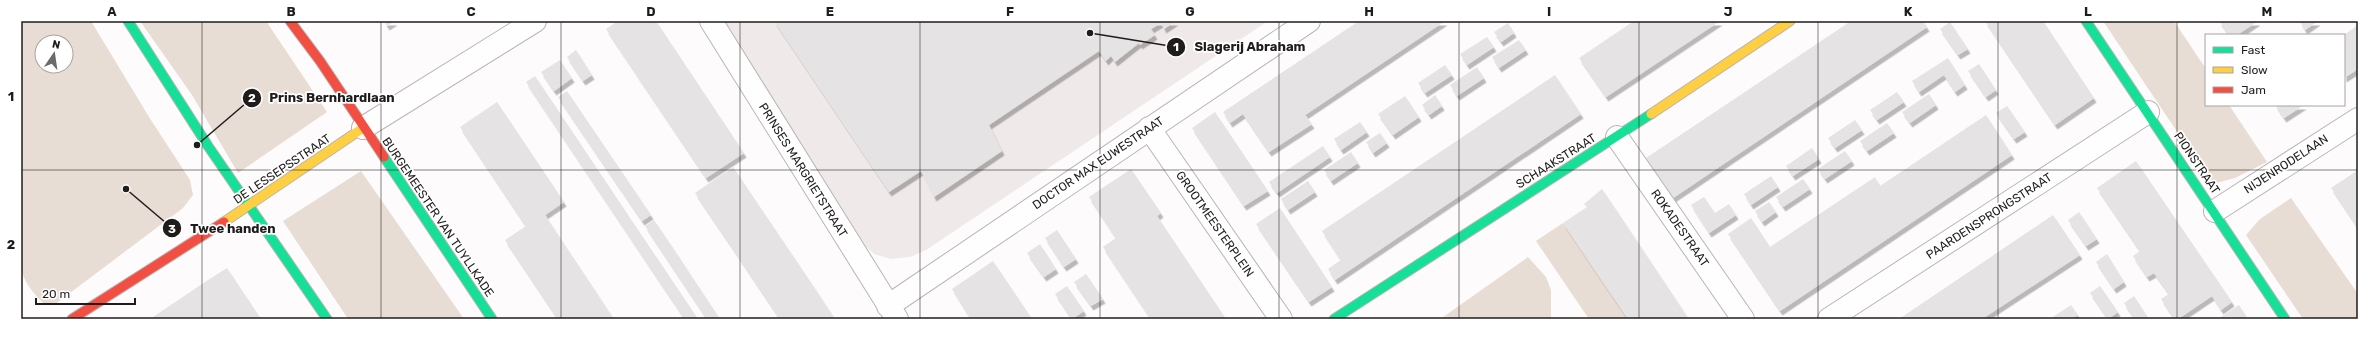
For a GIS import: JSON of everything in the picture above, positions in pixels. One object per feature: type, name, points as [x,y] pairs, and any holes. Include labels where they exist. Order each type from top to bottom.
[{"type":"street","points":[[128,21],[249,206],[327,319]]},
{"type":"street","name":"BURGEMEESTER VAN TUYLLKADE","points":[[290,21],[364,128],[492,319]]},
{"type":"street","points":[[364,128],[535,21]]},
{"type":"street","name":"PRINSES MARGRIETSTRAAT","points":[[711,21],[892,312]]},
{"type":"street","name":"DOCTOR MAX EUWESTRAAT","points":[[892,312],[1149,128],[1309,21]]},
{"type":"street","name":"SCHAAKSTRAAT","points":[[1334,319],[1617,137],[1790,21]]},
{"type":"street","name":"PIONSTRAAT","points":[[2086,21],[2215,211],[2285,319]]},
{"type":"street","name":"PAARDENSPRONGSTRAAT","points":[[1829,319],[2148,112]]},
{"type":"street","name":"NIJENRODELAAN","points":[[2215,211],[2358,118]]},
{"type":"street","name":"DE LESSEPSSTRAAT","points":[[72,319],[249,206],[364,128]]},
{"type":"street","name":"GROOTMEESTERPLEIN","points":[[1149,128],[1281,319]]},
{"type":"street","name":"ROKADESTRAAT","points":[[1617,137],[1743,319]]},
{"type":"shaded area","points":[[21,21],[91,21],[149,117],[190,180],[193,195],[183,208],[54,305],[45,305],[37,297],[22,273]]},
{"type":"shaded area","points":[[140,21],[266,21],[327,112],[238,173],[192,95]]},
{"type":"shaded area","points":[[724,21],[1268,21],[926,250],[910,257],[891,259],[874,254],[861,242]]},
{"type":"shaded area","points":[[2103,21],[2174,21],[2205,68],[2205,106],[2230,106],[2267,162],[2235,178],[2212,184]]},
{"type":"shaded area","points":[[361,171],[464,319],[348,319],[283,221]]},
{"type":"shaded area","points":[[2291,198],[2358,294],[2358,319],[2303,319],[2246,235],[2260,219]]},
{"type":"shaded area","points":[[1563,223],[1628,319],[1589,319],[1536,241]]},
{"type":"shaded area","points":[[1528,257],[1546,277],[1551,290],[1551,319],[1449,319],[1446,315]]},
{"type":"building","points":[[384,21],[395,21],[387,26]]},
{"type":"building","points":[[618,21],[656,21],[744,153],[706,178],[606,29]]},
{"type":"building","points":[[774,21],[1176,21],[1164,29],[1161,23],[1151,29],[1155,35],[1140,45],[1139,43],[1115,62],[1111,56],[1106,61],[1099,51],[989,125],[1002,151],[934,197],[921,171],[889,192]]},
{"type":"building","points":[[1359,21],[1445,21],[1305,115],[1312,124],[1269,152],[1243,114],[1230,123],[1223,112]]},
{"type":"building","points":[[1634,21],[1720,21],[1606,97],[1579,58]]},
{"type":"building","points":[[1851,21],[1923,21],[1927,27],[1673,198],[1646,158]]},
{"type":"building","points":[[1985,21],[2043,21],[2094,98],[2055,125]]},
{"type":"building","points":[[2219,21],[2258,21],[2238,34],[2228,34]]},
{"type":"building","points":[[2318,21],[2305,30],[2300,22]]},
{"type":"building","points":[[1950,22],[1968,49],[1958,55],[1940,29]]},
{"type":"building","points":[[1508,23],[1514,33],[1501,42],[1494,32]]},
{"type":"building","points":[[2358,25],[2358,69],[2345,77],[2345,34]]},
{"type":"building","points":[[1487,37],[1494,47],[1467,65],[1460,54]]},
{"type":"building","points":[[1519,40],[1526,50],[1499,68],[1492,57]]},
{"type":"building","points":[[576,50],[592,75],[583,81],[567,57]]},
{"type":"building","points":[[1948,58],[1965,85],[1955,92],[1944,75],[1919,92],[1912,81]]},
{"type":"building","points":[[560,60],[572,78],[554,91],[541,72]]},
{"type":"building","points":[[1979,64],[1996,90],[1986,97],[1968,71]]},
{"type":"building","points":[[1445,65],[1452,75],[1425,93],[1418,83]]},
{"type":"building","points":[[1477,67],[1484,78],[1457,96],[1450,85]]},
{"type":"building","points":[[1555,75],[1581,114],[1335,280],[1328,269],[1341,260],[1322,231]]},
{"type":"building","points":[[535,76],[698,319],[685,319],[668,294],[526,82]]},
{"type":"building","points":[[567,91],[651,215],[642,221],[558,97]]},
{"type":"building","points":[[1897,92],[1904,102],[1877,120],[1870,110]]},
{"type":"building","points":[[1929,94],[1936,105],[1910,123],[1902,112]]},
{"type":"building","points":[[1435,95],[1442,106],[1429,115],[1422,105]]},
{"type":"building","points":[[1405,96],[1419,117],[1393,135],[1378,114]]},
{"type":"building","points":[[497,102],[564,202],[545,215],[614,319],[558,319],[505,240],[526,226],[460,127]]},
{"type":"building","points":[[2007,106],[2025,132],[2014,139],[1996,113]]},
{"type":"building","points":[[2276,106],[2302,106],[2284,118]]},
{"type":"building","points":[[1215,112],[1268,191],[1244,206],[1192,128]]},
{"type":"building","points":[[1986,115],[2012,155],[1780,311],[1728,234],[1751,218],[1770,247],[1875,177],[1880,186]]},
{"type":"building","points":[[1855,120],[1862,130],[1835,148],[1828,138]]},
{"type":"building","points":[[1360,122],[1367,132],[1341,150],[1334,139]]},
{"type":"building","points":[[1887,123],[1894,133],[1867,151],[1860,141]]},
{"type":"building","points":[[1380,133],[1387,143],[1373,153],[1366,142]]},
{"type":"building","points":[[1323,146],[1330,157],[1277,193],[1269,182]]},
{"type":"building","points":[[1812,148],[1819,159],[1793,176],[1786,166]]},
{"type":"building","points":[[1845,151],[1852,161],[1825,179],[1818,169]]},
{"type":"building","points":[[1351,152],[1358,163],[1331,181],[1324,170]]},
{"type":"building","points":[[2136,161],[2232,302],[2221,310],[2212,296],[2178,319],[2174,319],[2161,299],[2169,294],[2154,273],[2147,277],[2133,256],[2140,251],[2097,188]]},
{"type":"building","points":[[733,167],[835,319],[780,319],[695,193]]},
{"type":"building","points":[[1131,169],[1161,213],[1157,216],[1226,319],[1151,319],[1103,247],[1116,238],[1089,197]]},
{"type":"building","points":[[2358,170],[2358,228],[2331,188]]},
{"type":"building","points":[[1771,176],[1778,187],[1751,205],[1744,194]]},
{"type":"building","points":[[1803,179],[1810,189],[1783,207],[1776,197]]},
{"type":"building","points":[[1308,181],[1315,192],[1288,210],[1281,199]]},
{"type":"building","points":[[1602,189],[1689,319],[1628,319],[1563,223],[1587,207],[1584,204]]},
{"type":"building","points":[[1704,197],[1715,213],[1729,204],[1736,215],[1709,233],[1691,205]]},
{"type":"building","points":[[1769,202],[1776,212],[1762,222],[1755,211]]},
{"type":"building","points":[[1280,208],[1332,287],[1309,302],[1256,224]]},
{"type":"building","points":[[2079,212],[2097,239],[2086,246],[2068,220]]},
{"type":"building","points":[[2053,215],[2080,255],[1982,319],[1899,319]]},
{"type":"building","points":[[654,220],[720,319],[707,319],[645,226]]},
{"type":"building","points":[[1057,230],[1076,259],[1064,267],[1045,238]]},
{"type":"building","points":[[1040,244],[1056,269],[1044,277],[1027,253]]},
{"type":"building","points":[[2107,254],[2124,282],[2114,289],[2096,262]]},
{"type":"building","points":[[993,261],[1032,319],[971,319],[952,289]]},
{"type":"building","points":[[227,268],[261,319],[150,319],[205,282]]},
{"type":"building","points":[[1086,274],[1103,299],[1091,306],[1074,282]]},
{"type":"building","points":[[1067,286],[1084,311],[1072,319],[1055,294]]},
{"type":"building","points":[[2100,286],[2118,312],[2108,319],[2090,293]]},
{"type":"building","points":[[2134,296],[2149,319],[2134,319],[2124,303]]},
{"type":"building","points":[[2071,305],[2078,315],[2072,319],[2050,319]]},
{"type":"building","points":[[2239,305],[2248,319],[2218,319]]},
{"type":"building","points":[[1446,315],[1449,319],[1440,319]]},
{"type":"traffic: fast","points":[[128,21],[208,146],[327,319]]},
{"type":"traffic: fast","points":[[2086,21],[2285,319]]},
{"type":"traffic: fast","points":[[1334,319],[1651,114]]},
{"type":"traffic: fast","points":[[384,157],[492,319]]},
{"type":"traffic: slow","points":[[1651,114],[1790,21]]},
{"type":"traffic: slow","points":[[224,222],[363,128]]},
{"type":"traffic: jam","points":[[290,21],[320,61],[384,157]]},
{"type":"traffic: jam","points":[[72,319],[224,222]]},
{"type":"place","name":"Slagerij Abraham","points":[[1090,33]]},
{"type":"place","name":"Prins Bernhardlaan","points":[[197,145]]},
{"type":"place","name":"Twee handen","points":[[126,189]]}]
